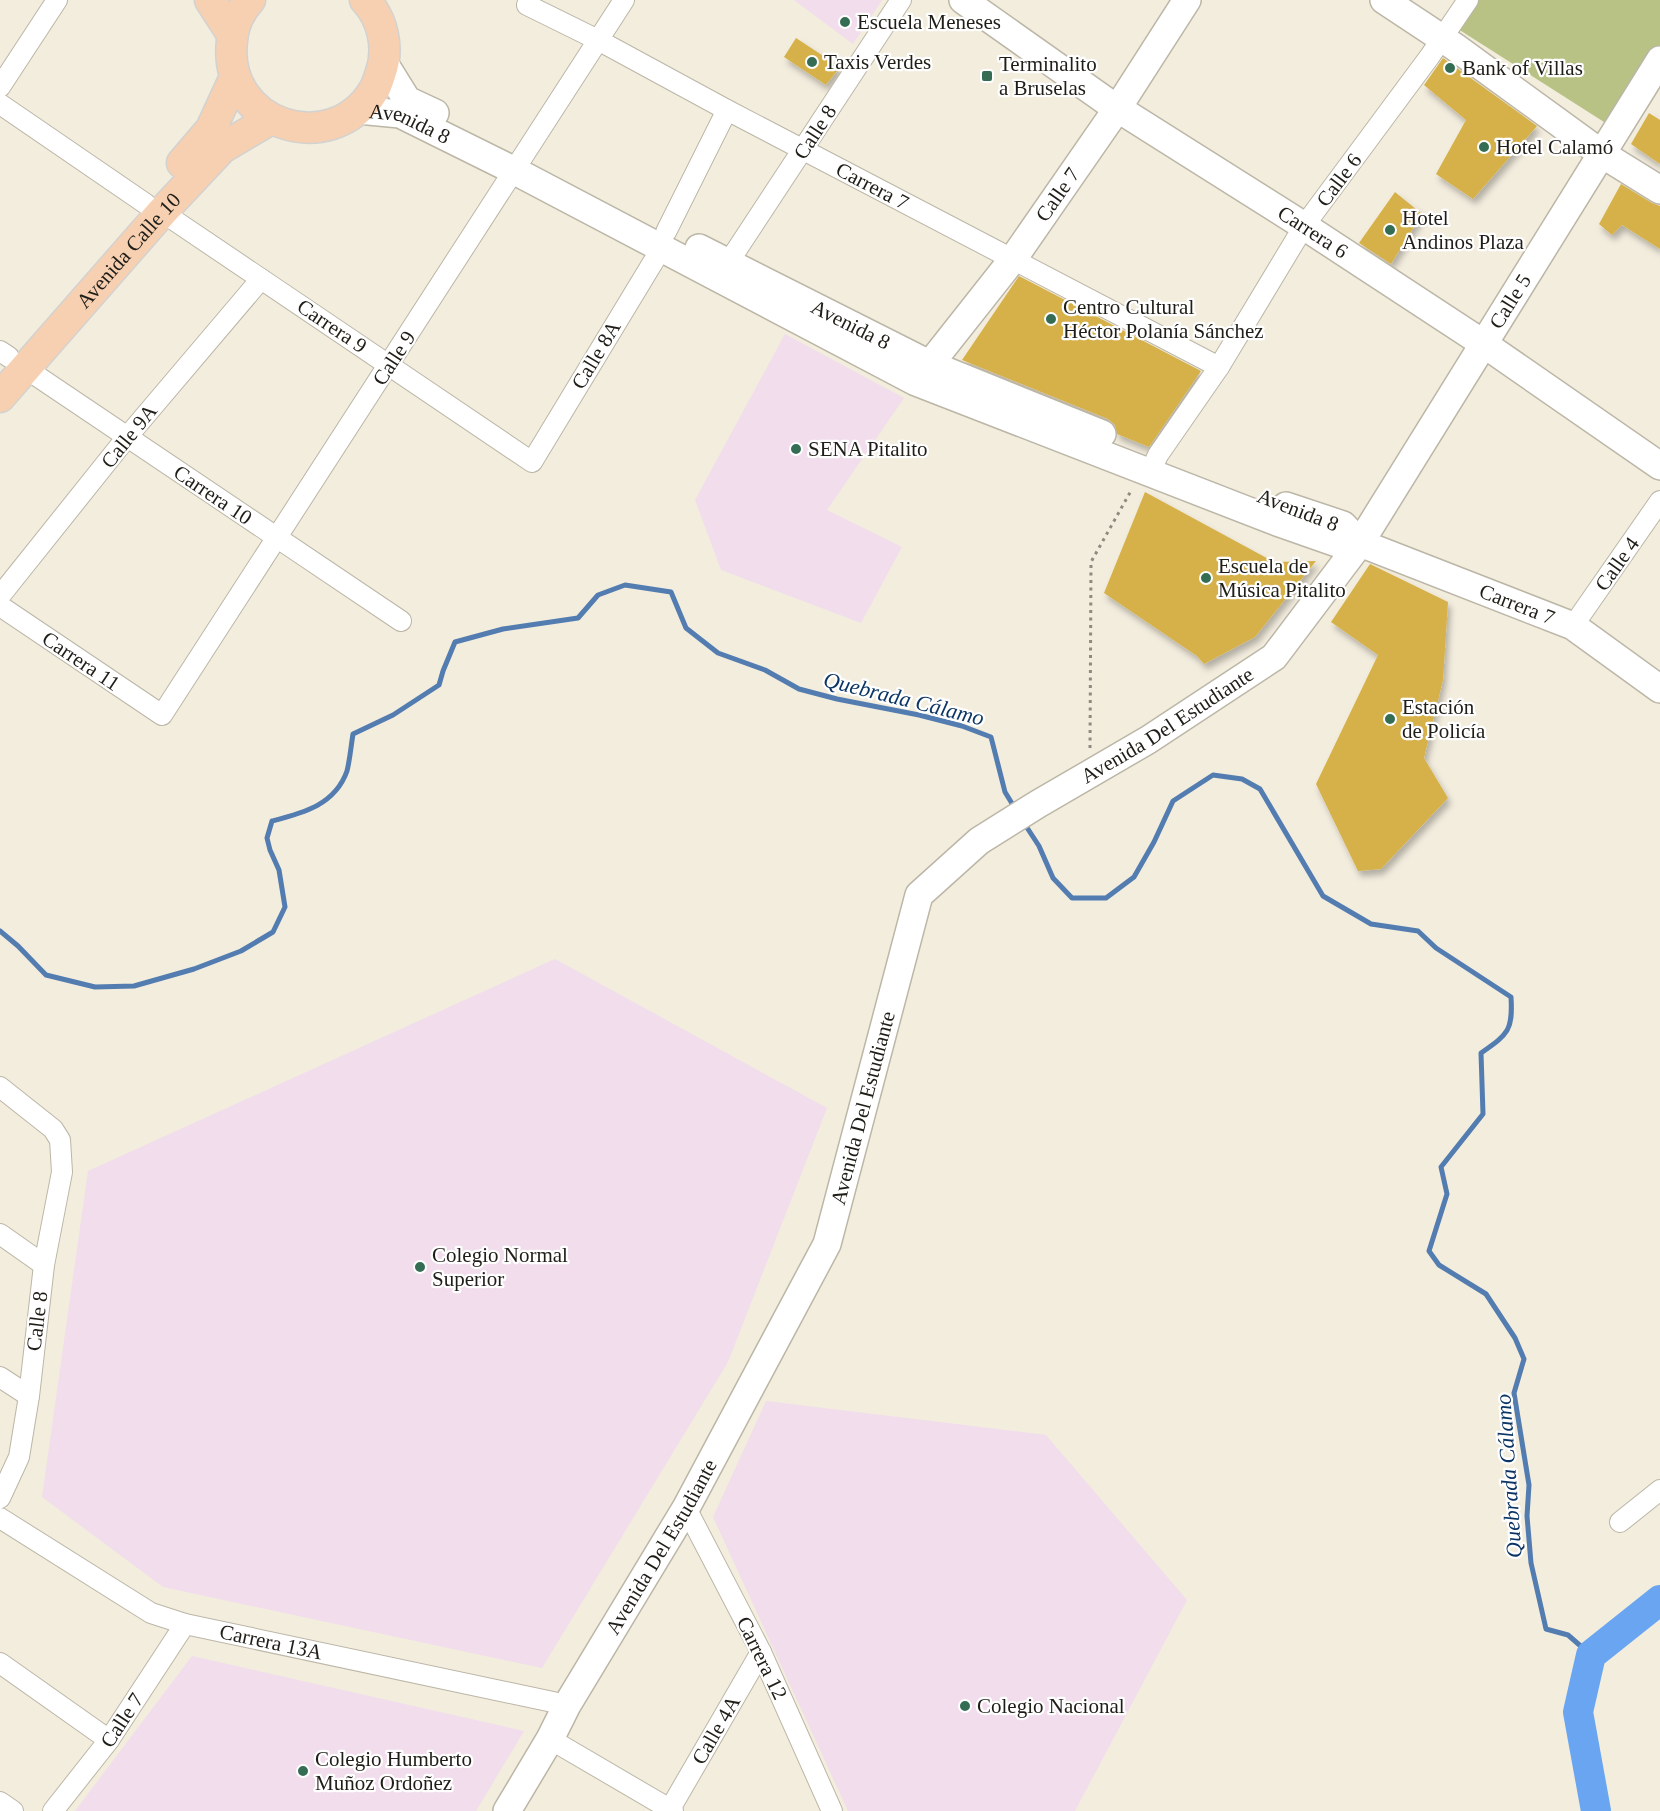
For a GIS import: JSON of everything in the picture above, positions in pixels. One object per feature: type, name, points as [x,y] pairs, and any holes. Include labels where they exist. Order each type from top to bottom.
[{"type":"main road","points":[[210,0],[232,34]]},
{"type":"main road","points":[[250,0],[238,18],[232,34],[231,49],[235,77],[244,94],[256,108],[288,126],[307,128],[325,126],[342,120],[358,110],[375,89],[384,63],[384,43],[380,23],[365,0]]},
{"type":"main road","name":"Carrera 6","points":[[963,0],[1118,109],[1304,226],[1484,344],[1660,466]]},
{"type":"main road","name":"Calle 7","points":[[922,373],[1013,260],[1118,109],[1187,0]]},
{"type":"main road","points":[[1384,0],[1602,154],[1660,190]]},
{"type":"main road","name":"Calle 5","points":[[1360,543],[1660,60]]},
{"type":"main road","name":"Avenida 8","points":[[384,63],[407,100],[664,240],[922,373],[1132,446],[1151,465],[1277,522],[1337,543],[1360,543]]},
{"type":"main road","name":"Avenida Calle 10","points":[[154,208],[211,129],[235,77]]},
{"type":"main road","name":"Avenida 8","points":[[358,110],[400,114],[520,163]]},
{"type":"main road","name":"Avenida Calle 10","points":[[0,397],[9,361],[154,208],[222,148],[272,119]]},
{"type":"main road","name":"Avenida 8","points":[[664,240],[728,263],[922,373]]},
{"type":"main road","name":"Carrera 7","points":[[1360,543],[1573,627],[1660,689]]},
{"type":"main road","name":"Avenida Del Estudiante","points":[[507,1811],[550,1739],[567,1705],[686,1508],[827,1244],[919,895],[979,841],[1148,740],[1274,657],[1360,543]]},
{"type":"street","points":[[0,87],[57,0]]},
{"type":"street","name":"Calle 9","points":[[162,715],[624,0]]},
{"type":"street","name":"Calle 8","points":[[728,263],[901,0]]},
{"type":"street","name":"Calle 6","points":[[1151,465],[1219,367],[1304,226],[1442,39],[1468,0]]},
{"type":"street","name":"Carrera 7","points":[[527,5],[598,40],[727,111],[1219,367]]},
{"type":"street","name":"Carrera 9","points":[[0,104],[532,462]]},
{"type":"street","name":"Calle 8A","points":[[532,462],[664,240],[727,111]]},
{"type":"street","name":"Calle 9A","points":[[0,596],[127,436],[261,279]]},
{"type":"street","name":"Carrera 10","points":[[9,361],[127,436],[401,621]]},
{"type":"street","name":"Calle 4","points":[[1573,627],[1660,501]]},
{"type":"street","name":"Carrera 11","points":[[0,606],[162,715]]},
{"type":"street","name":"Calle 8","points":[[0,1498],[19,1457],[29,1396],[44,1265],[62,1172],[60,1140],[53,1129],[3,1096]]},
{"type":"street","points":[[0,1234],[44,1265]]},
{"type":"street","points":[[0,1377],[29,1396]]},
{"type":"street","points":[[1620,1522],[1660,1490]]},
{"type":"street","name":"Carrera 12","points":[[686,1508],[761,1652],[832,1811]]},
{"type":"street","name":"Carrera 13A","points":[[0,1518],[151,1613],[185,1624],[567,1705]]},
{"type":"street","name":"Calle 7","points":[[53,1811],[109,1740],[185,1624]]},
{"type":"street","name":"Calle 4A","points":[[671,1810],[761,1652]]},
{"type":"street","points":[[0,1663],[109,1740]]},
{"type":"street","points":[[550,1739],[671,1810]]},
{"type":"street","points":[[812,1811],[823,1792]]},
{"type":"street","points":[[0,1802],[13,1811]]},
{"type":"path","points":[[1090,774],[1091,562],[1151,465]]},
{"type":"shaded area","name":"Escuela Meneses","points":[[794,0],[882,0],[853,44]]},
{"type":"shaded area","name":"SENA Pitalito","points":[[785,334],[904,398],[827,510],[902,547],[861,623],[721,570],[695,500]]},
{"type":"shaded area","name":"Colegio Normal Superior","points":[[555,959],[827,1108],[728,1362],[542,1668],[163,1587],[42,1497],[88,1171]]},
{"type":"shaded area","name":"Colegio Nacional","points":[[766,1401],[1046,1435],[1187,1600],[1075,1811],[848,1811],[713,1517]]},
{"type":"shaded area","name":"Colegio Humberto Muñoz Ordoñez","points":[[192,1656],[524,1731],[476,1811],[75,1811]]},
{"type":"green space","points":[[1477,0],[1660,0],[1660,55],[1615,129],[1458,29]]},
{"type":"building","name":"Taxis Verdes","points":[[796,38],[840,67],[826,85],[784,57]]},
{"type":"building","name":"Hotel Calamó","points":[[1443,58],[1537,126],[1473,199],[1436,174],[1466,120],[1424,85]]},
{"type":"building","points":[[1649,113],[1660,120],[1660,164],[1631,144]]},
{"type":"building","points":[[1621,184],[1660,206],[1660,249],[1622,225],[1612,235],[1599,224]]},
{"type":"building","name":"Hotel Andinos Plaza","points":[[1395,192],[1422,214],[1391,264],[1359,243]]},
{"type":"building","name":"Centro Cultural Héctor Polanía Sánchez","points":[[1019,276],[1201,371],[1149,447],[1117,434],[1115,425],[1108,419],[962,360]]},
{"type":"building","name":"Escuela de Música Pitalito","points":[[1145,492],[1274,562],[1316,561],[1255,637],[1204,664],[1197,656],[1104,593]]},
{"type":"building","name":"Estación de Policía","points":[[1370,564],[1448,602],[1443,680],[1424,758],[1448,798],[1381,869],[1358,871],[1316,784],[1378,655],[1331,622]]},
{"type":"waterway","name":"Quebrada Cálamo","points":[[0,931],[46,975],[95,987],[134,986],[194,969],[241,951],[273,932],[285,907],[279,870],[267,838],[272,821],[317,806],[335,792],[347,771],[353,734],[393,715],[439,685],[455,642],[503,629],[578,618],[598,595],[625,585],[671,592],[686,628],[718,653],[765,670],[799,689],[919,715],[962,726],[991,737],[1005,792],[1016,810]]},
{"type":"waterway","name":"Quebrada Cálamo","points":[[1024,823],[1039,846],[1053,878],[1072,898],[1106,898],[1134,877],[1154,842],[1173,801],[1213,775],[1242,779],[1260,789],[1323,896],[1371,924],[1418,931],[1436,948],[1511,997],[1511,1017],[1507,1031],[1481,1053],[1483,1114],[1441,1167],[1447,1194],[1429,1251],[1439,1265],[1486,1294],[1515,1338],[1524,1359],[1514,1393],[1529,1485],[1527,1516],[1531,1563],[1546,1629],[1568,1635],[1591,1655]]},
{"type":"waterway","points":[[1596,1811],[1578,1712],[1591,1655],[1660,1600]]},
{"type":"place","name":"Escuela Meneses","points":[[845,22]]},
{"type":"place","name":"Taxis Verdes","points":[[812,62]]},
{"type":"place","name":"Bank of Villas","points":[[1450,68]]},
{"type":"place","name":"Terminalito a Bruselas","points":[[987,76]]},
{"type":"place","name":"Hotel Calamó","points":[[1484,147]]},
{"type":"place","name":"Hotel Andinos Plaza","points":[[1390,230]]},
{"type":"place","name":"Centro Cultural Héctor Polanía Sánchez","points":[[1051,319]]},
{"type":"place","name":"SENA Pitalito","points":[[796,449]]},
{"type":"place","name":"Escuela de Música Pitalito","points":[[1206,578]]},
{"type":"place","name":"Estación de Policía","points":[[1390,719]]},
{"type":"place","name":"Colegio Normal Superior","points":[[420,1267]]},
{"type":"place","name":"Colegio Nacional","points":[[965,1706]]},
{"type":"place","name":"Colegio Humberto Muñoz Ordoñez","points":[[303,1771]]}]
